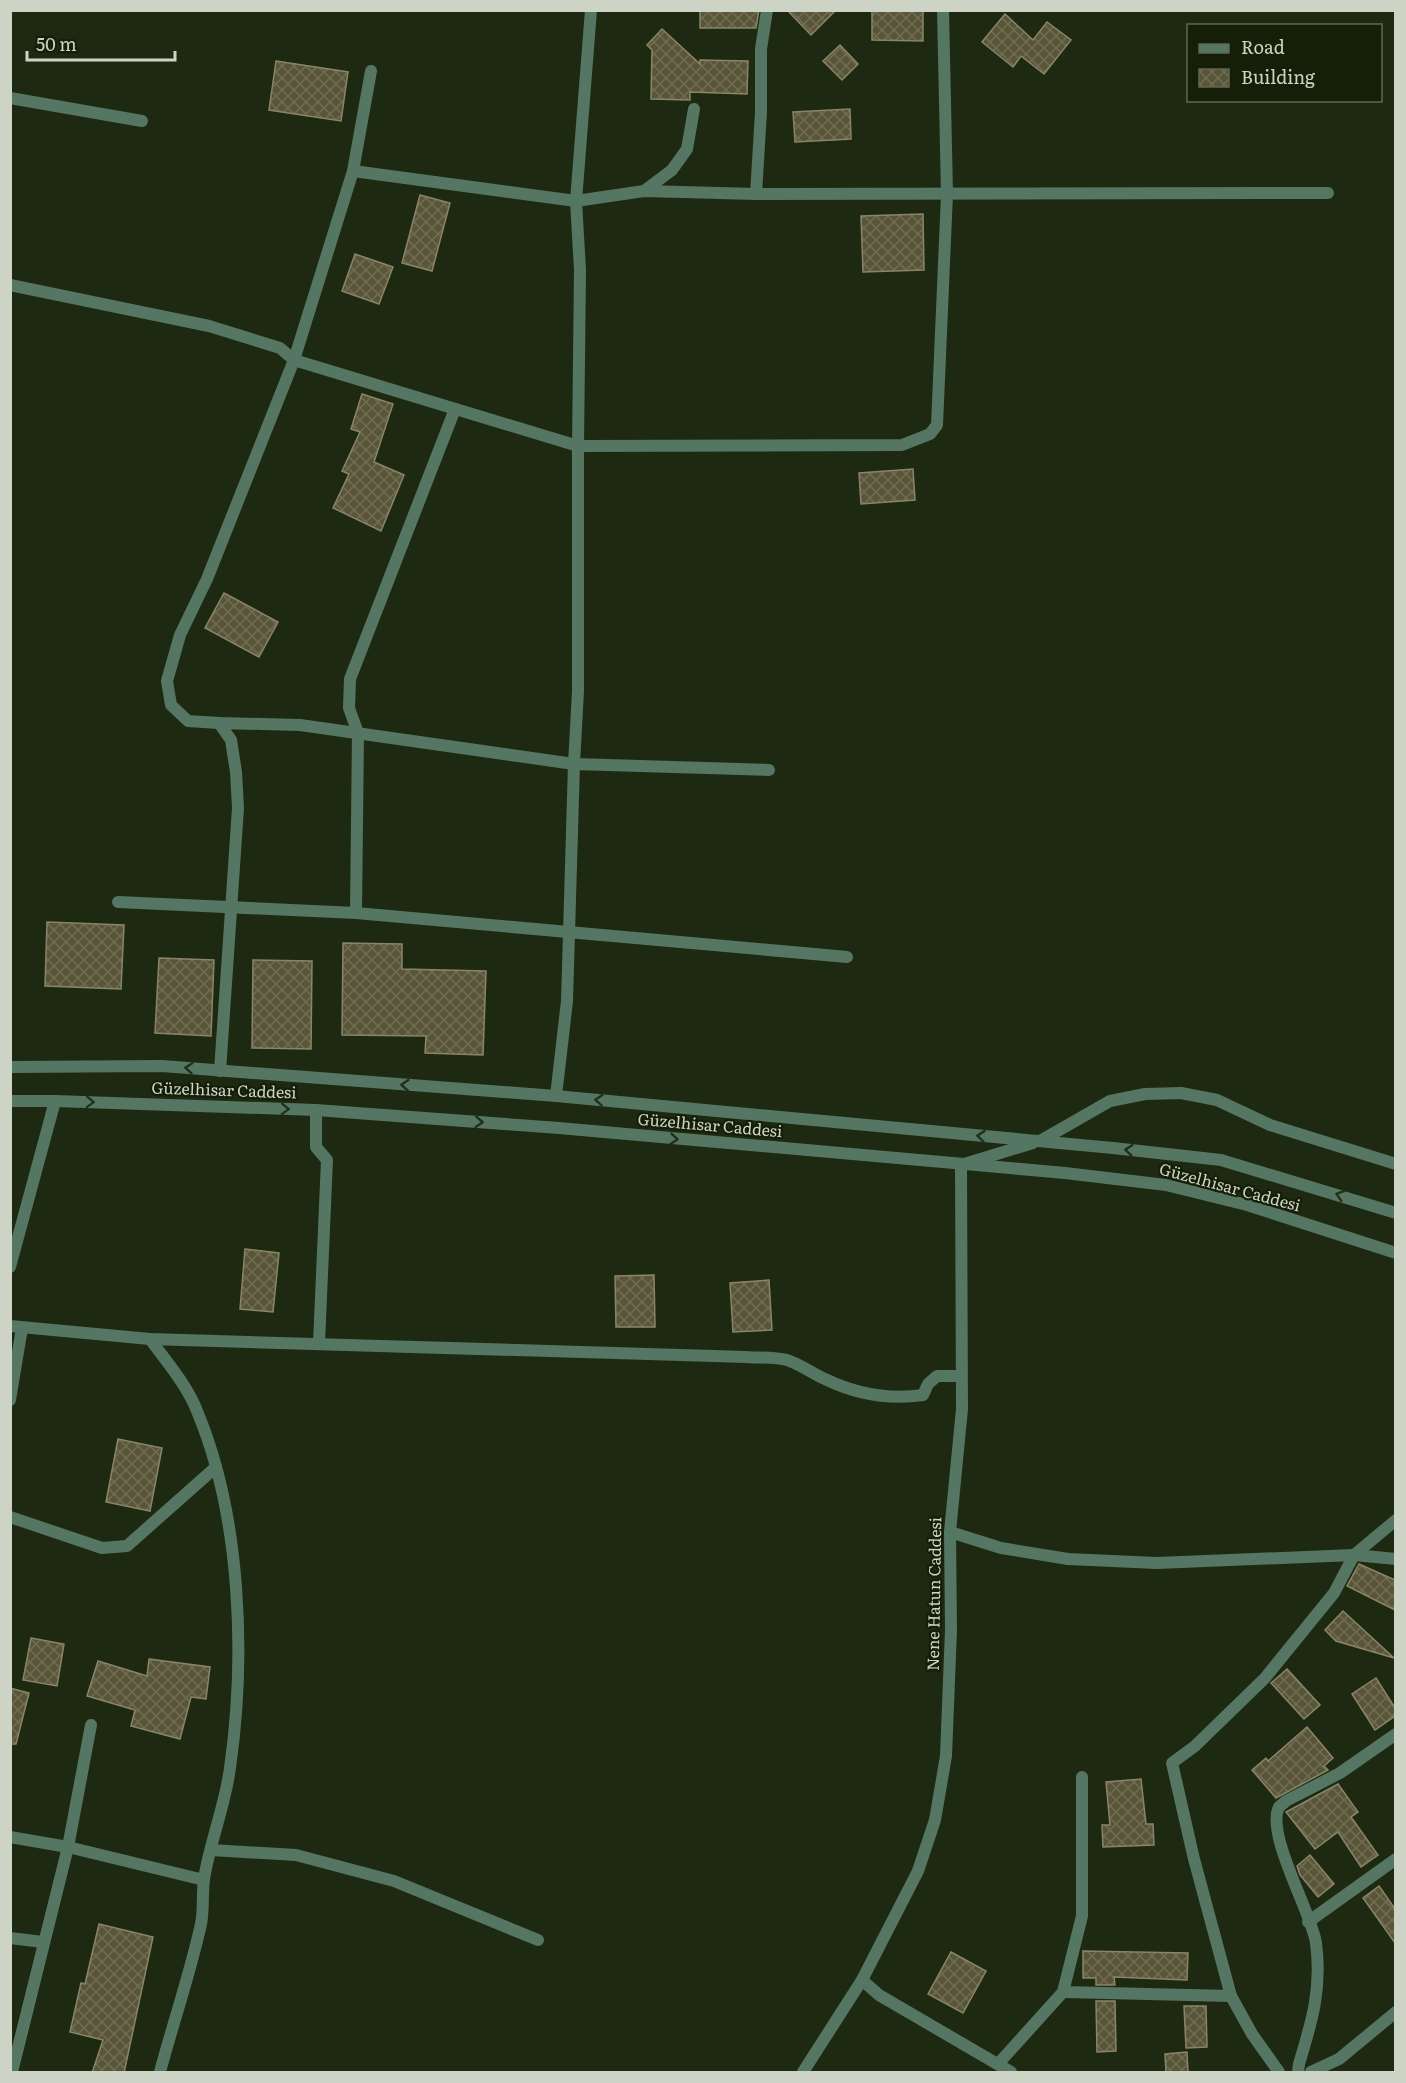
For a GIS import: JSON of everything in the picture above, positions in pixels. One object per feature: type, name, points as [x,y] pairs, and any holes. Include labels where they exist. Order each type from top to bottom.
[{"type":"street","points":[[556,1096],[567,1001],[578,691],[580,270],[576,201],[591,10]]},
{"type":"street","points":[[756,194],[761,112],[761,49],[767,10]]},
{"type":"street","points":[[10,285],[209,326],[280,348],[294,360],[578,446],[902,445],[930,435],[937,425],[947,194],[943,10]]},
{"type":"street","points":[[371,71],[353,171],[294,360],[207,579],[180,635],[167,681],[171,705],[188,721],[300,725],[574,764],[769,770]]},
{"type":"street","points":[[10,98],[142,121]]},
{"type":"street","points":[[644,191],[672,170],[687,149],[694,109]]},
{"type":"street","points":[[353,171],[576,201],[644,191],[756,194],[1328,193]]},
{"type":"street","points":[[356,914],[358,733],[349,708],[350,679],[455,409]]},
{"type":"street","points":[[219,723],[231,741],[238,808],[220,1071]]},
{"type":"street","points":[[117,902],[356,914],[847,957]]},
{"type":"street","name":"Güzelhisar Caddesi","points":[[10,1066],[162,1066],[556,1096],[1221,1160],[1395,1213]]},
{"type":"street","points":[[961,1165],[1040,1141],[1110,1101],[1144,1094],[1181,1093],[1218,1100],[1270,1125],[1395,1164]]},
{"type":"street","name":"Güzelhisar Caddesi","points":[[10,1101],[316,1110],[559,1128],[1065,1173],[1166,1185],[1247,1205],[1395,1253]]},
{"type":"street","points":[[10,1267],[55,1101]]},
{"type":"street","points":[[316,1110],[316,1147],[327,1160],[319,1343]]},
{"type":"street","name":"Nene Hatun Caddesi","points":[[803,2073],[862,1980],[918,1871],[935,1820],[946,1756],[951,1630],[950,1532],[962,1409],[961,1165]]},
{"type":"street","points":[[10,1400],[16,1327],[150,1339],[788,1360],[826,1380],[861,1394],[909,1397],[923,1395],[928,1384],[937,1376],[962,1376]]},
{"type":"street","points":[[150,1339],[197,1409],[216,1467],[228,1528],[237,1598],[239,1692],[230,1771],[204,1880],[202,1922],[159,2073]]},
{"type":"street","points":[[10,1517],[102,1548],[127,1546],[216,1467]]},
{"type":"street","points":[[1280,2073],[1252,2034],[1231,1996],[1194,1859],[1172,1763],[1195,1746],[1265,1678],[1334,1593],[1354,1555],[1395,1520]]},
{"type":"street","points":[[950,1532],[1001,1548],[1068,1559],[1157,1563],[1354,1555],[1395,1559]]},
{"type":"street","points":[[12,2073],[68,1847],[91,1725]]},
{"type":"street","points":[[1298,2073],[1315,2014],[1318,1975],[1316,1940],[1290,1875],[1279,1833],[1277,1820],[1279,1808],[1286,1801],[1340,1773],[1395,1734]]},
{"type":"street","points":[[998,2064],[1063,1992],[1082,1916],[1082,1777]]},
{"type":"street","points":[[10,1837],[68,1847],[204,1880]]},
{"type":"street","points":[[211,1850],[296,1855],[394,1881],[538,1940]]},
{"type":"street","points":[[1308,1922],[1395,1859]]},
{"type":"street","points":[[10,1938],[43,1942]]},
{"type":"street","points":[[862,1980],[879,1995],[1011,2073]]},
{"type":"street","points":[[1063,1992],[1231,1996]]},
{"type":"street","points":[[1311,2073],[1339,2059],[1395,2012]]},
{"type":"building","points":[[700,10],[759,10],[756,28],[700,28]]},
{"type":"building","points":[[787,10],[836,10],[811,35]]},
{"type":"building","points":[[872,10],[923,10],[923,41],[872,40]]},
{"type":"building","points":[[1005,14],[1033,40],[1047,22],[1071,40],[1044,74],[1021,56],[1013,67],[982,42]]},
{"type":"building","points":[[662,29],[700,64],[700,60],[748,61],[747,94],[690,92],[690,100],[651,99],[652,50],[647,45]]},
{"type":"building","points":[[840,45],[858,64],[842,80],[823,61]]},
{"type":"building","points":[[276,61],[348,72],[341,121],[269,110]]},
{"type":"building","points":[[850,109],[851,139],[795,142],[793,112]]},
{"type":"building","points":[[420,195],[450,203],[432,271],[402,263]]},
{"type":"building","points":[[923,214],[924,270],[863,272],[861,216]]},
{"type":"building","points":[[355,254],[393,267],[379,304],[342,291]]},
{"type":"building","points":[[362,394],[393,404],[374,462],[404,475],[381,531],[333,508],[349,474],[342,471],[360,432],[351,429]]},
{"type":"building","points":[[913,469],[915,500],[861,504],[859,473]]},
{"type":"building","points":[[224,593],[278,622],[259,657],[205,628]]},
{"type":"building","points":[[47,922],[124,925],[121,989],[45,986]]},
{"type":"building","points":[[343,943],[402,944],[402,969],[486,971],[483,1055],[425,1053],[426,1036],[342,1035]]},
{"type":"building","points":[[159,958],[214,960],[211,1036],[155,1033]]},
{"type":"building","points":[[253,960],[312,961],[311,1049],[252,1048]]},
{"type":"building","points":[[245,1249],[279,1253],[273,1312],[240,1309]]},
{"type":"building","points":[[654,1275],[655,1327],[616,1327],[615,1276]]},
{"type":"building","points":[[769,1280],[772,1330],[733,1332],[730,1283]]},
{"type":"building","points":[[118,1439],[162,1448],[150,1511],[106,1502]]},
{"type":"building","points":[[1359,1564],[1395,1580],[1395,1610],[1347,1586]]},
{"type":"building","points":[[1343,1611],[1394,1658],[1336,1641],[1325,1630]]},
{"type":"building","points":[[31,1638],[64,1644],[57,1686],[23,1680]]},
{"type":"building","points":[[149,1659],[210,1667],[206,1699],[191,1697],[180,1739],[131,1726],[135,1710],[87,1696],[98,1661],[147,1676]]},
{"type":"building","points":[[1287,1669],[1320,1705],[1304,1719],[1271,1683]]},
{"type":"building","points":[[1376,1678],[1395,1708],[1395,1716],[1375,1730],[1352,1694]]},
{"type":"building","points":[[10,1688],[29,1693],[16,1744],[10,1744]]},
{"type":"building","points":[[1307,1727],[1333,1758],[1324,1766],[1328,1770],[1276,1798],[1252,1770],[1266,1758],[1268,1761]]},
{"type":"building","points":[[1141,1779],[1146,1824],[1153,1824],[1154,1845],[1103,1847],[1102,1825],[1110,1825],[1106,1782]]},
{"type":"building","points":[[1338,1784],[1358,1812],[1351,1817],[1378,1855],[1361,1867],[1338,1832],[1315,1849],[1286,1812]]},
{"type":"building","points":[[1310,1855],[1334,1884],[1318,1897],[1300,1875],[1297,1866]]},
{"type":"building","points":[[1379,1886],[1395,1909],[1395,1943],[1363,1898]]},
{"type":"building","points":[[99,1924],[153,1937],[124,2073],[92,2073],[103,2040],[70,2032],[81,1983],[85,1984]]},
{"type":"building","points":[[1083,1951],[1188,1953],[1187,1980],[1114,1977],[1115,1985],[1096,1985],[1096,1978],[1083,1978]]},
{"type":"building","points":[[951,1952],[986,1971],[963,2013],[928,1994]]},
{"type":"building","points":[[1096,2001],[1115,2001],[1116,2051],[1097,2052]]},
{"type":"building","points":[[1184,2006],[1206,2006],[1207,2047],[1186,2048]]},
{"type":"building","points":[[1187,2052],[1188,2073],[1166,2073],[1165,2054]]}]
